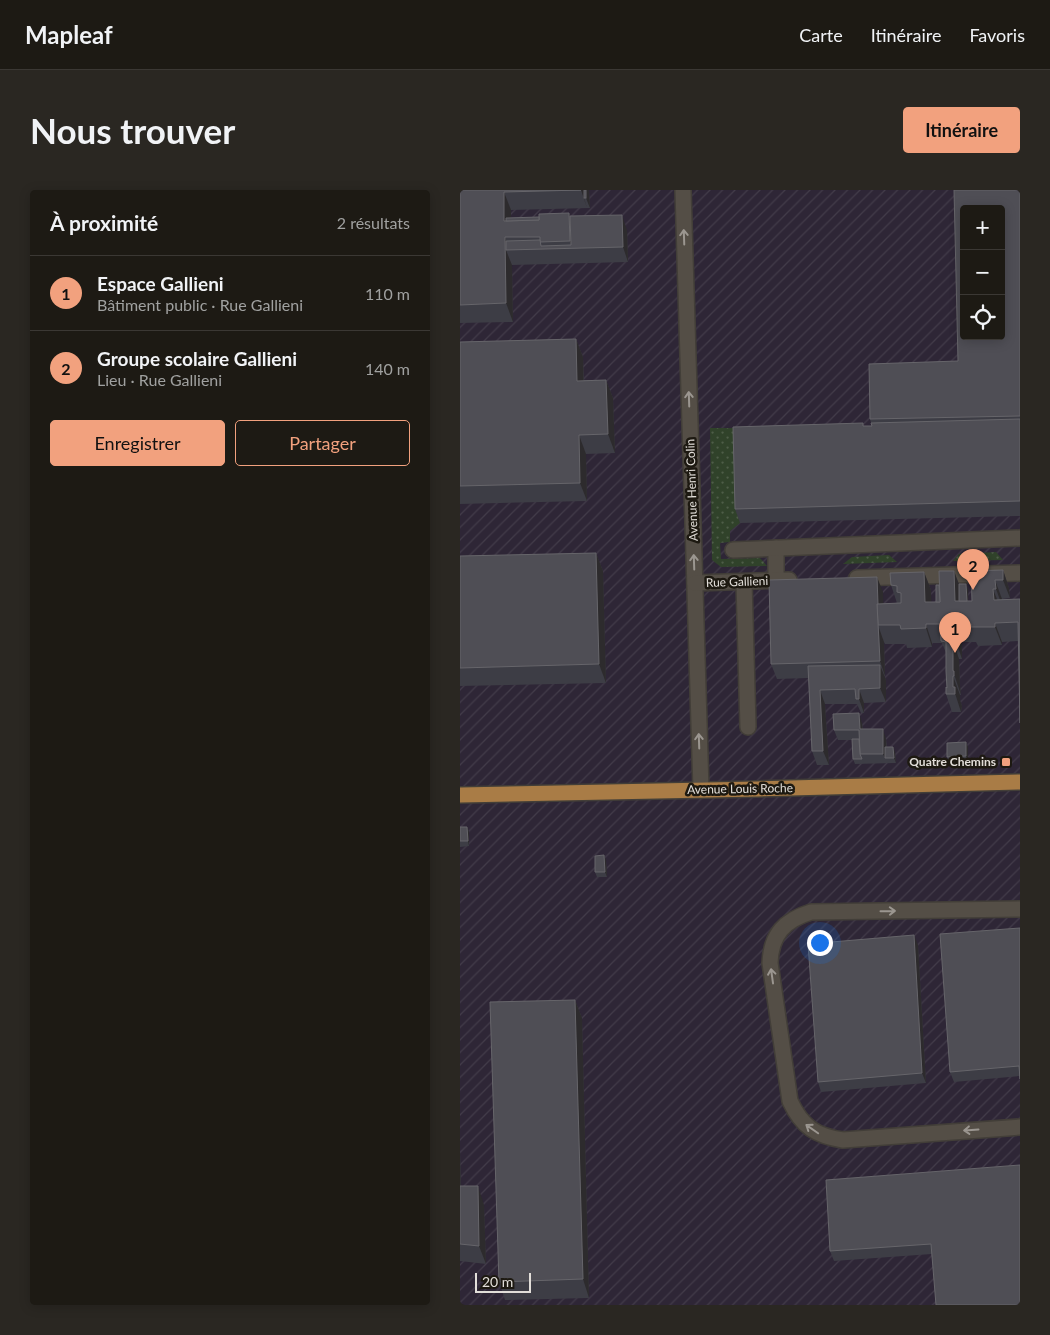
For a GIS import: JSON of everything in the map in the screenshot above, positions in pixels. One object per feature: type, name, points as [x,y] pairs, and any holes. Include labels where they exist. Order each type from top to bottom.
[{"type":"main road","name":"Avenue Louis Roche","points":[[460,795],[1020,782]]},
{"type":"street","name":"Avenue Henri Colin","points":[[683,190],[701,790]]},
{"type":"street","points":[[733,550],[1020,538]]},
{"type":"street","points":[[776,548],[776,581]]},
{"type":"street","points":[[845,579],[1020,573]]},
{"type":"street","name":"Rue Gallieni","points":[[695,583],[806,580]]},
{"type":"street","points":[[744,582],[748,727]]},
{"type":"street","points":[[1020,909],[811,912],[796,916],[785,925],[775,938],[770,951],[770,963],[790,1101],[795,1113],[803,1123],[817,1134],[844,1140],[1020,1127]]},
{"type":"shaded area","points":[[460,190],[1020,190],[1020,1305],[460,1305]]},
{"type":"green space","points":[[710,428],[877,429],[740,523],[730,531],[730,542],[720,543],[721,559],[760,558],[767,566],[721,567],[712,560]]},
{"type":"green space","points":[[996,552],[1003,560],[953,561],[959,554]]},
{"type":"green space","points":[[889,555],[897,562],[843,564],[852,557]]},
{"type":"building","points":[[460,190],[581,190],[504,192],[504,221],[539,220],[539,214],[569,213],[570,241],[540,242],[540,237],[505,237],[506,303],[460,305]]},
{"type":"building","points":[[584,190],[586,190],[586,198],[584,198]]},
{"type":"building","points":[[954,190],[1020,190],[1020,416],[870,419],[869,364],[958,361]]},
{"type":"building","points":[[622,215],[623,247],[506,250],[506,241],[540,240],[541,246],[571,245],[570,216]]},
{"type":"building","points":[[539,217],[539,220],[506,221],[506,218]]},
{"type":"building","points":[[576,339],[577,381],[606,380],[608,434],[579,435],[580,483],[460,486],[460,342]]},
{"type":"building","points":[[1020,419],[1020,501],[735,509],[733,427],[863,423],[863,426],[872,426],[871,423]]},
{"type":"building","points":[[596,553],[599,664],[460,668],[460,556]]},
{"type":"building","points":[[1003,570],[1003,580],[995,580],[996,589],[993,589],[994,600],[1020,599],[1020,723],[1018,622],[995,623],[995,627],[971,627],[971,624],[956,624],[956,641],[953,641],[953,687],[955,687],[955,694],[946,694],[946,642],[941,641],[940,624],[926,624],[926,628],[901,629],[900,625],[878,625],[877,604],[901,603],[901,593],[897,592],[897,586],[891,585],[890,573],[924,572],[925,602],[940,602],[939,571],[954,571],[955,601],[972,601],[971,571]]},
{"type":"building","points":[[877,577],[880,661],[771,664],[769,580]]},
{"type":"building","points":[[959,584],[966,584],[967,601],[959,601]]},
{"type":"building","points":[[936,585],[939,585],[940,602],[936,602]]},
{"type":"building","points":[[880,665],[880,688],[859,689],[859,699],[856,699],[855,689],[820,690],[823,751],[812,751],[808,666]]},
{"type":"building","points":[[859,713],[860,729],[883,729],[883,754],[860,754],[859,730],[834,730],[833,714]]},
{"type":"building","points":[[852,739],[859,739],[862,759],[853,759]]},
{"type":"building","points":[[966,742],[966,756],[947,757],[947,743]]},
{"type":"building","points":[[885,747],[893,747],[894,758],[885,758]]},
{"type":"building","points":[[460,827],[467,827],[468,841],[460,841]]},
{"type":"building","points":[[604,855],[605,872],[595,872],[595,856]]},
{"type":"building","points":[[1020,928],[1020,1079],[1019,1066],[950,1072],[940,934]]},
{"type":"building","points":[[914,935],[922,1073],[818,1082],[808,944]]},
{"type":"building","points":[[575,1000],[583,1279],[499,1282],[490,1002]]},
{"type":"building","points":[[1020,1165],[1020,1305],[936,1305],[931,1244],[830,1251],[826,1180]]},
{"type":"building","points":[[460,1186],[478,1186],[479,1246],[460,1244]]},
{"type":"place","name":"Groupe scolaire Gallieni","points":[[973,590]]},
{"type":"place","name":"Espace Gallieni","points":[[955,653]]},
{"type":"place","name":"Quatre Chemins","points":[[1006,762]]}]
